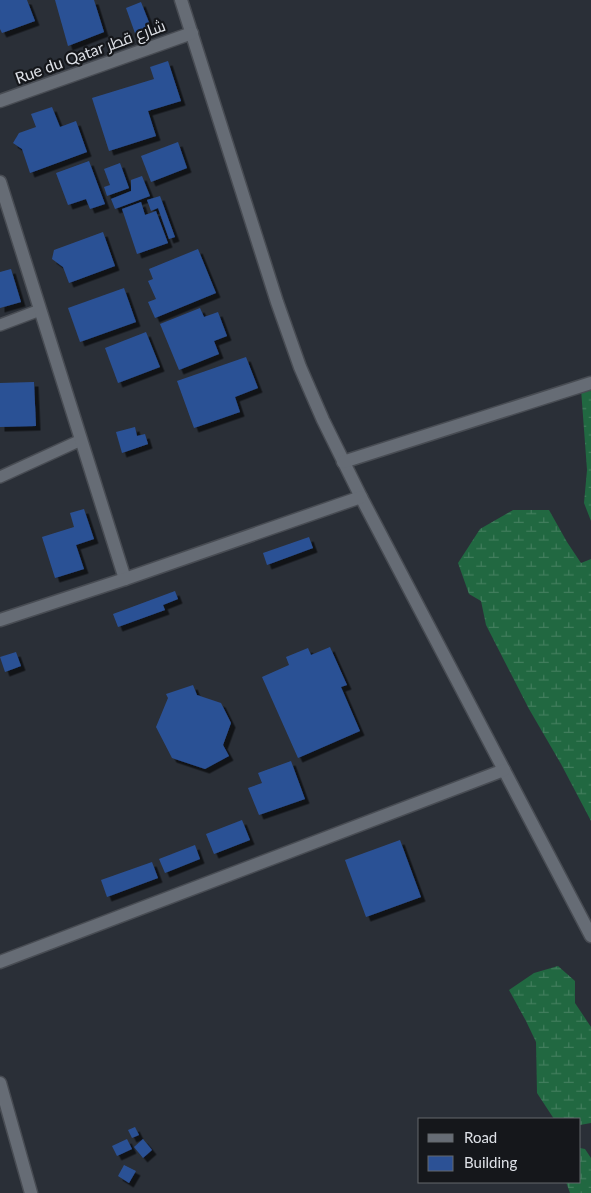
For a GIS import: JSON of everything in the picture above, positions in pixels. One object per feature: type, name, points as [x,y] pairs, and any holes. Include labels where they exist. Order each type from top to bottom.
[{"type":"street","points":[[181,0],[277,302],[322,420],[591,936]]},
{"type":"street","name":"Rue du Qatar شارع قطر","points":[[0,101],[192,33]]},
{"type":"street","points":[[0,182],[125,579]]},
{"type":"street","points":[[343,462],[591,383]]},
{"type":"street","points":[[0,620],[125,579],[361,497]]},
{"type":"street","points":[[0,962],[504,770]]},
{"type":"street","points":[[0,1083],[31,1193]]},
{"type":"lane","points":[[0,325],[40,310]]},
{"type":"lane","points":[[0,477],[81,440]]},
{"type":"green space","points":[[591,386],[591,521],[584,503],[587,470],[581,389]]},
{"type":"green space","points":[[513,510],[549,510],[581,563],[591,559],[591,821],[529,709],[486,625],[481,601],[469,594],[458,563],[480,529]]},
{"type":"green space","points":[[558,966],[575,981],[575,1003],[591,1027],[591,1123],[581,1125],[581,1118],[553,1118],[537,1093],[536,1042],[509,990],[534,973]]},
{"type":"green space","points":[[581,1148],[585,1149],[591,1158],[591,1193],[570,1193],[566,1183],[581,1183]]},
{"type":"building","points":[[0,0],[27,0],[35,21],[2,33],[0,29]]},
{"type":"building","points":[[55,0],[94,0],[104,32],[68,46]]},
{"type":"building","points":[[141,2],[152,30],[136,36],[126,8]]},
{"type":"building","points":[[168,61],[181,101],[148,111],[156,136],[109,151],[92,98],[154,79],[150,67]]},
{"type":"building","points":[[52,107],[60,127],[76,121],[87,152],[30,173],[22,149],[13,143],[19,133],[36,127],[31,114]]},
{"type":"building","points":[[178,142],[187,168],[151,182],[141,156]]},
{"type":"building","points":[[89,161],[105,204],[90,209],[86,199],[68,205],[56,173]]},
{"type":"building","points":[[120,163],[129,188],[107,196],[104,187],[110,185],[104,169]]},
{"type":"building","points":[[142,176],[150,196],[115,209],[111,199],[131,191],[131,180]]},
{"type":"building","points":[[160,196],[175,237],[169,239],[158,208],[151,211],[147,200]]},
{"type":"building","points":[[141,202],[145,215],[156,211],[168,243],[137,254],[122,209]]},
{"type":"building","points":[[103,232],[115,266],[69,283],[63,267],[52,259],[54,250]]},
{"type":"building","points":[[198,249],[216,293],[155,318],[148,302],[156,299],[148,281],[153,279],[149,269]]},
{"type":"building","points":[[11,269],[21,302],[0,308],[0,272]]},
{"type":"building","points":[[124,288],[136,322],[80,342],[68,308]]},
{"type":"building","points":[[200,308],[204,317],[218,312],[227,336],[214,341],[219,354],[179,370],[160,324]]},
{"type":"building","points":[[146,332],[160,367],[118,383],[105,348]]},
{"type":"building","points":[[246,357],[258,388],[235,397],[240,412],[194,428],[177,381]]},
{"type":"building","points":[[34,382],[36,426],[0,427],[0,383]]},
{"type":"building","points":[[135,427],[137,436],[145,434],[148,444],[122,453],[116,432]]},
{"type":"building","points":[[84,509],[94,539],[76,545],[84,569],[55,578],[42,537],[74,527],[70,513]]},
{"type":"building","points":[[309,537],[313,548],[267,565],[263,553]]},
{"type":"building","points":[[175,591],[178,599],[163,605],[165,610],[118,627],[113,614]]},
{"type":"building","points":[[330,647],[347,685],[341,687],[360,731],[298,758],[262,677],[289,665],[286,657],[308,648],[311,655]]},
{"type":"building","points":[[16,652],[21,666],[5,672],[0,657]]},
{"type":"building","points":[[193,685],[197,695],[221,703],[231,723],[223,745],[229,756],[205,769],[172,758],[156,727],[168,698],[166,694]]},
{"type":"building","points":[[291,761],[305,799],[259,815],[248,788],[262,783],[258,773]]},
{"type":"building","points":[[242,820],[250,840],[214,854],[206,834]]},
{"type":"building","points":[[400,840],[421,897],[366,917],[345,860]]},
{"type":"building","points":[[195,845],[200,859],[165,873],[159,859]]},
{"type":"building","points":[[152,862],[158,878],[107,897],[101,880]]},
{"type":"building","points":[[135,1127],[139,1135],[132,1138],[128,1130]]},
{"type":"building","points":[[127,1139],[132,1149],[117,1156],[112,1146]]},
{"type":"building","points":[[143,1139],[152,1150],[143,1158],[134,1147]]},
{"type":"building","points":[[124,1165],[136,1171],[129,1183],[118,1176]]}]
